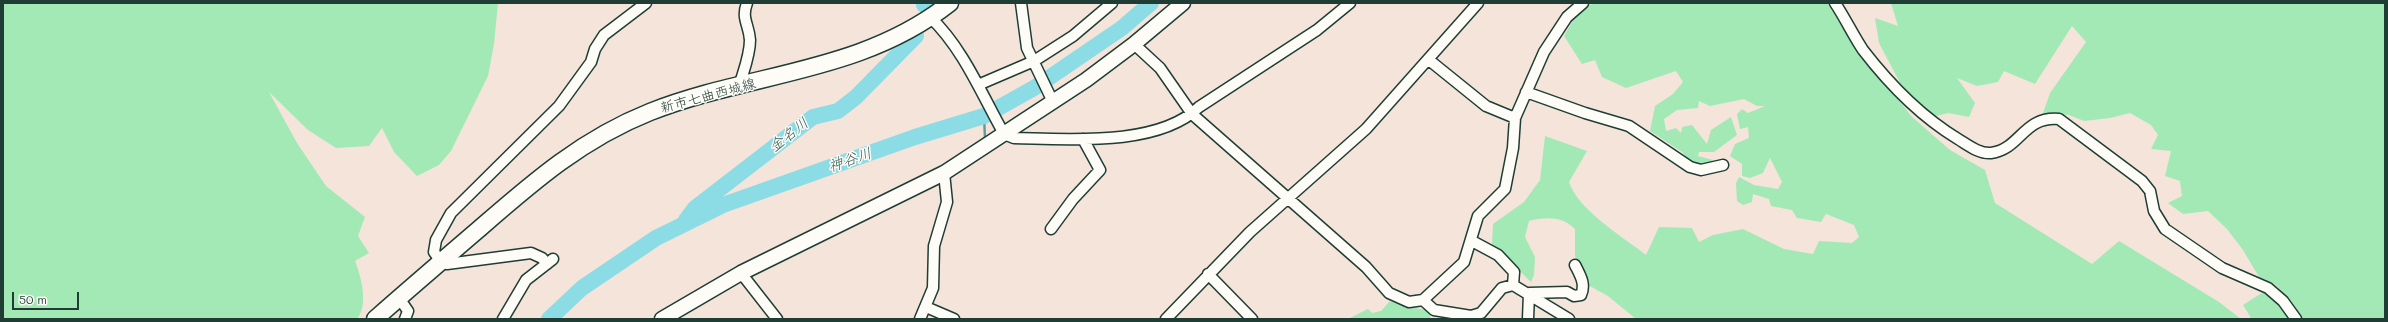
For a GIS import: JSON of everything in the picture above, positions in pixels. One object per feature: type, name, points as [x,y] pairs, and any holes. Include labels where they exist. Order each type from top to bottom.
[{"type":"main road","name":"新市七曲西城線","points":[[375,319],[560,160],[617,127],[672,104],[843,60],[872,48],[930,17],[950,3]]},
{"type":"street","points":[[503,319],[526,280],[550,262],[531,253],[447,264],[441,262],[434,252],[436,240],[451,213],[559,106],[591,62],[595,49],[604,35],[632,7],[646,3]]},
{"type":"street","points":[[739,86],[748,58],[750,40],[743,14],[748,3]]},
{"type":"street","points":[[1021,3],[1027,48],[1053,102]]},
{"type":"street","points":[[978,85],[1034,61],[1073,36],[1112,3]]},
{"type":"street","points":[[662,319],[741,273],[944,173],[1003,132],[1053,102],[1134,44],[1183,3]]},
{"type":"street","points":[[930,17],[940,26],[978,85],[983,98],[1003,132],[1014,138],[1083,139],[1133,136],[1164,126],[1192,114],[1199,107],[1317,30],[1350,3]]},
{"type":"street","points":[[1166,319],[1208,274],[1286,199],[1366,129],[1429,60],[1478,3]]},
{"type":"street","points":[[1134,44],[1160,68],[1192,114],[1286,199],[1366,267],[1389,293],[1409,302],[1423,300],[1464,262],[1472,241],[1478,216],[1505,189],[1513,148],[1515,118],[1544,52],[1567,17],[1583,3]]},
{"type":"street","points":[[1835,3],[1863,50],[1910,104],[1932,124],[1975,150],[1990,153],[2001,150],[2037,121],[2046,118],[2059,119],[2142,181],[2150,191],[2154,211],[2165,229],[2222,268],[2268,288],[2283,301],[2296,319]]},
{"type":"street","points":[[1429,60],[1486,106],[1515,118]]},
{"type":"street","points":[[1526,92],[1629,126],[1690,167],[1701,170],[1723,165]]},
{"type":"street","points":[[1051,229],[1073,199],[1100,170],[1083,139]]},
{"type":"street","points":[[920,319],[933,288],[934,246],[947,202],[944,173]]},
{"type":"street","points":[[1472,241],[1498,255],[1514,272],[1513,285]]},
{"type":"street","points":[[1423,300],[1434,310],[1471,316],[1481,312],[1502,288],[1513,285],[1529,293],[1567,292],[1574,296],[1581,295],[1584,289],[1582,277],[1575,265]]},
{"type":"street","points":[[741,273],[777,319]]},
{"type":"street","points":[[1208,274],[1252,319]]},
{"type":"street","points":[[1528,319],[1529,293]]},
{"type":"street","points":[[1529,293],[1533,299],[1569,319]]},
{"type":"street","points":[[399,298],[408,311],[405,319]]},
{"type":"street","points":[[926,307],[954,319]]},
{"type":"green space","points":[[3,3],[498,3],[494,44],[488,76],[451,151],[439,165],[417,176],[394,152],[382,128],[369,146],[336,148],[308,130],[269,92],[297,143],[326,186],[365,217],[358,236],[369,253],[355,261],[360,274],[363,290],[363,306],[357,319],[3,319]]},
{"type":"green space","points":[[1594,3],[1827,3],[1911,116],[1950,150],[1985,170],[1995,203],[2092,264],[2119,241],[2219,302],[2241,319],[1636,319],[1608,296],[1588,285],[1575,256],[1575,229],[1565,222],[1548,218],[1529,221],[1525,237],[1535,257],[1534,275],[1531,282],[1492,244],[1493,224],[1524,202],[1540,180],[1545,136],[1587,151],[1569,182],[1574,193],[1591,213],[1646,255],[1659,227],[1692,228],[1699,242],[1713,235],[1743,229],[1784,249],[1813,254],[1819,241],[1852,243],[1859,237],[1854,225],[1826,214],[1821,222],[1797,218],[1792,210],[1771,206],[1769,199],[1753,194],[1752,202],[1743,205],[1737,201],[1736,183],[1739,177],[1754,185],[1778,189],[1782,182],[1770,158],[1763,173],[1750,178],[1742,176],[1742,164],[1730,156],[1735,144],[1749,138],[1748,127],[1740,129],[1737,114],[1742,109],[1748,113],[1765,106],[1757,106],[1744,99],[1710,106],[1699,101],[1698,108],[1677,110],[1664,119],[1666,131],[1676,128],[1681,133],[1682,127],[1692,125],[1707,144],[1711,130],[1731,117],[1737,135],[1714,152],[1699,152],[1698,156],[1713,160],[1703,169],[1694,166],[1682,152],[1650,131],[1655,106],[1673,94],[1683,82],[1676,71],[1626,88],[1602,77],[1595,60],[1582,64],[1564,36],[1578,11]]},
{"type":"green space","points":[[1891,3],[2385,3],[2385,319],[2303,319],[2291,301],[2276,285],[2259,277],[2243,250],[2227,229],[2208,211],[2183,214],[2168,203],[2182,196],[2180,181],[2165,176],[2171,151],[2151,149],[2158,135],[2151,125],[2130,113],[2110,118],[2084,121],[2069,115],[2043,113],[2050,93],[2086,42],[2072,26],[2035,84],[2004,71],[1998,82],[1977,86],[1957,78],[1975,103],[1969,117],[1948,113],[1929,118],[1908,98],[1879,43],[1875,18],[1898,26]]},
{"type":"green space","points":[[2265,291],[2279,304],[2290,319],[2251,318],[2243,305]]},
{"type":"green space","points":[[1390,301],[1407,307],[1428,310],[1431,319],[1348,319],[1368,309],[1372,313],[1381,311]]},
{"type":"waterway","name":"神谷川","points":[[549,319],[582,288],[656,238],[723,205],[915,137],[984,116],[1034,88],[1122,28],[1151,3]]},
{"type":"waterway","name":"金名川","points":[[686,220],[695,208],[813,117],[838,111],[856,97],[916,36]]},
{"type":"waterway","points":[[983,140],[985,138],[984,116]]}]
